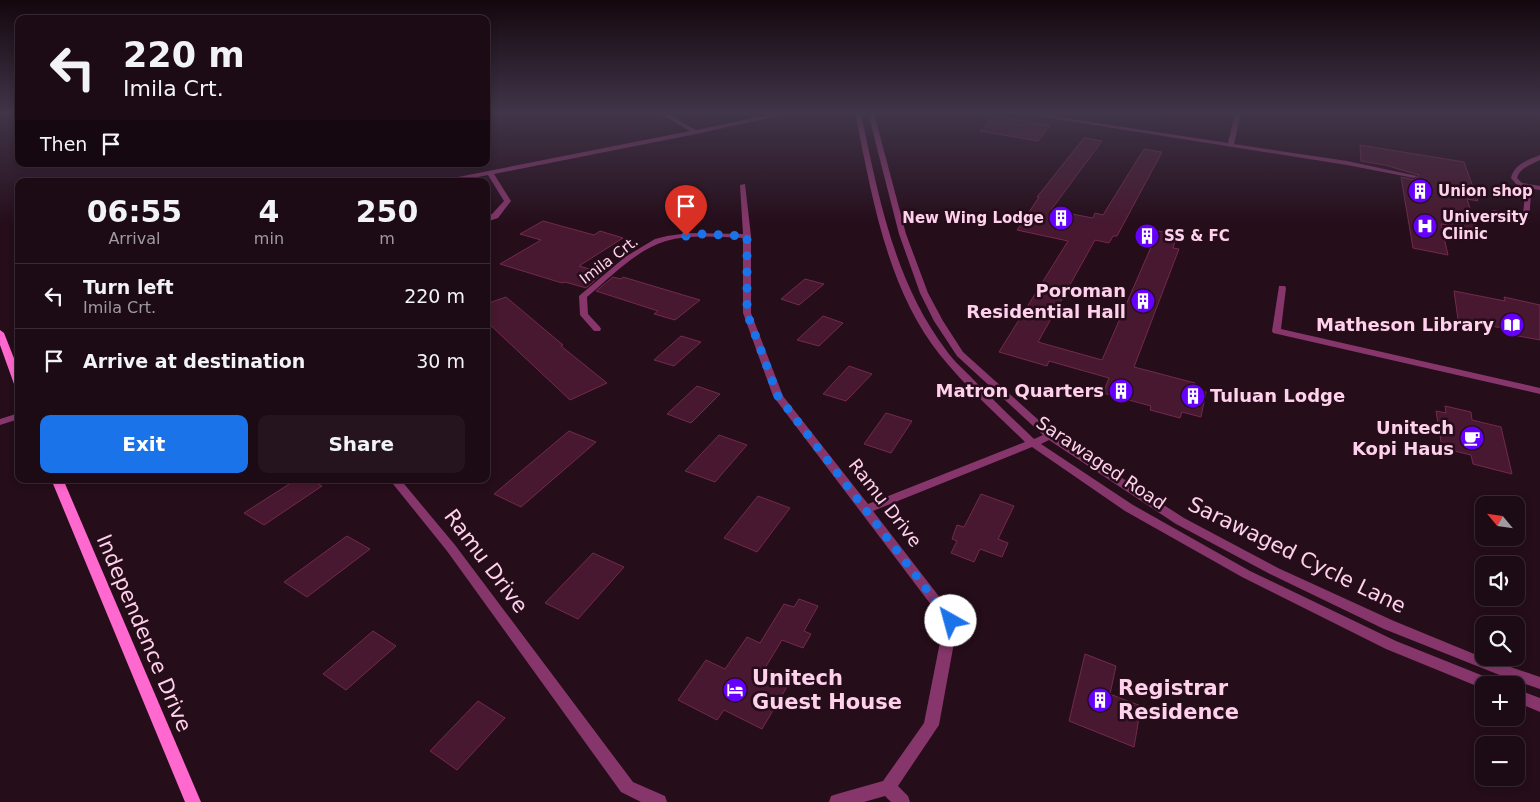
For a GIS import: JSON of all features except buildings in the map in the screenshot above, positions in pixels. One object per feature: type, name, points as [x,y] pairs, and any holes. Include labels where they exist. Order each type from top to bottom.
[{"type":"main road","points":[[0,333],[15,373]]},
{"type":"main road","name":"Independence Drive","points":[[59,483],[193,802]]},
{"type":"street","points":[[464,178],[603,150]]},
{"type":"street","name":"Sarawaged Road","points":[[866,150],[875,195],[896,265],[916,312],[943,353],[1031,442],[1128,508],[1246,574],[1391,645],[1475,679]]},
{"type":"street","name":"Sarawaged Cycle Lane","points":[[880,150],[898,224],[910,258],[929,302],[956,349],[1005,397],[1050,436],[1180,521],[1274,571],[1389,625],[1540,683]]},
{"type":"street","points":[[1266,150],[1414,176]]},
{"type":"street","points":[[1493,212],[1526,217],[1528,195],[1514,178],[1514,172],[1519,167],[1532,164],[1540,157]]},
{"type":"street","points":[[1532,164],[1540,169]]},
{"type":"street","points":[[490,173],[508,201],[495,216],[490,218]]},
{"type":"street","name":"Ramu Drive","points":[[743,185],[747,236],[747,313],[778,396],[951,621],[931,726],[888,788]]},
{"type":"street","points":[[1519,185],[1540,188]]},
{"type":"street","name":"Imila Crt.","points":[[597,329],[584,315],[583,296],[638,253],[659,240],[700,234],[747,236]]},
{"type":"street","points":[[1282,288],[1276,331],[1540,391]]},
{"type":"street","points":[[0,422],[15,417]]},
{"type":"street","points":[[864,510],[1050,436]]},
{"type":"street","name":"Ramu Drive","points":[[397,483],[451,548],[627,787],[659,802]]},
{"type":"street","points":[[1525,699],[1540,705]]},
{"type":"street","points":[[837,802],[888,788],[902,802]]},
{"type":"place","name":"Union shop","points":[[1420,191]]},
{"type":"place","name":"New Wing Lodge","points":[[1061,218]]},
{"type":"place","name":"University Clinic","points":[[1425,226]]},
{"type":"place","name":"SS & FC","points":[[1147,236]]},
{"type":"place","name":"Poroman Residential Hall","points":[[1143,301]]},
{"type":"place","name":"Matheson Library","points":[[1512,325]]},
{"type":"place","name":"Matron Quarters","points":[[1121,391]]},
{"type":"place","name":"Tuluan Lodge","points":[[1193,396]]},
{"type":"place","name":"Unitech Kopi Haus","points":[[1472,438]]},
{"type":"place","name":"Unitech Guest House","points":[[735,690]]},
{"type":"place","name":"Registrar Residence","points":[[1100,700]]},
{"type":"route","points":[[686,236],[700,234],[747,236],[747,313],[778,396],[951,621]]}]
